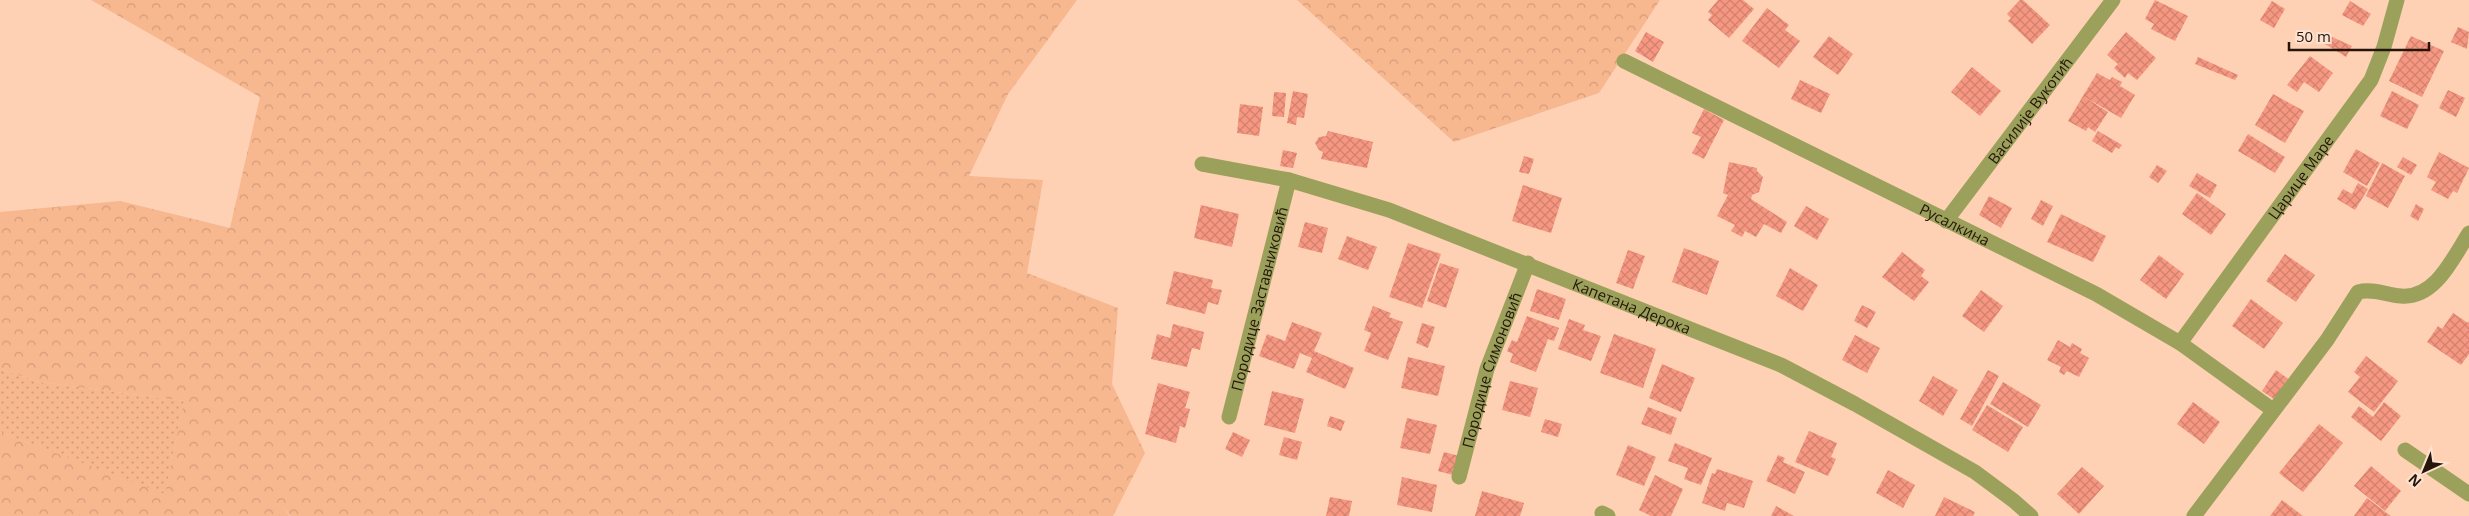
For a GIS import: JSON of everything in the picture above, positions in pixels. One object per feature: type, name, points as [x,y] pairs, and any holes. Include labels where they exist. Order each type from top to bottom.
[{"type":"street","name":"Василије Вукотић","points":[[1946,221],[2113,0]]},
{"type":"street","name":"Царице Маре","points":[[2180,343],[2371,80],[2384,47],[2397,0]]},
{"type":"street","name":"Русалкина","points":[[1624,62],[2096,294],[2180,343],[2273,410]]},
{"type":"street","name":"Капетана Дерока","points":[[1202,164],[1289,180],[1389,210],[1528,263],[1780,365],[1855,404],[1975,472],[2031,516]]},
{"type":"street","name":"Породице Заставниковић","points":[[1229,417],[1289,180]]},
{"type":"street","points":[[2194,516],[2327,340],[2358,292],[2375,290],[2401,296],[2419,295],[2436,282],[2469,233]]},
{"type":"street","name":"Породице Симоновић","points":[[1459,477],[1487,369],[1528,263]]},
{"type":"street","points":[[2405,450],[2469,494]]},
{"type":"green space","points":[[91,0],[1077,0],[1008,94],[969,176],[1043,180],[1027,273],[1118,308],[1112,384],[1145,453],[1113,516],[291,516],[282,506],[290,516],[0,516],[0,432],[165,494],[184,401],[40,382],[0,369],[0,212],[120,201],[230,228],[260,97]]},
{"type":"green space","points":[[1297,0],[1660,0],[1599,93],[1454,142]]},
{"type":"green space","points":[[0,369],[40,382],[184,401],[165,495],[0,432]]},
{"type":"building","points":[[1718,0],[1743,0],[1754,9],[1729,38],[1708,20],[1712,15],[1708,12]]},
{"type":"building","points":[[2020,0],[2023,0],[2050,25],[2032,44],[2008,21],[2011,18],[2007,14]]},
{"type":"building","points":[[2155,0],[2188,16],[2175,41],[2151,29],[2154,24],[2145,19]]},
{"type":"building","points":[[2272,1],[2285,9],[2274,28],[2260,20]]},
{"type":"building","points":[[2350,1],[2371,14],[2363,26],[2342,15]]},
{"type":"building","points":[[1767,8],[1789,25],[1785,30],[1800,41],[1779,68],[1742,41]]},
{"type":"building","points":[[2458,27],[2469,32],[2467,49],[2451,42]]},
{"type":"building","points":[[1646,32],[1664,42],[1653,62],[1635,51]]},
{"type":"building","points":[[2126,32],[2156,58],[2137,80],[2128,73],[2125,78],[2114,68],[2118,64],[2107,55]]},
{"type":"building","points":[[2321,32],[2352,46],[2346,57],[2317,39]]},
{"type":"building","points":[[1829,36],[1853,54],[1838,75],[1813,57]]},
{"type":"building","points":[[2411,36],[2444,51],[2422,97],[2389,81]]},
{"type":"building","points":[[2310,56],[2333,73],[2319,92],[2304,82],[2297,92],[2287,85]]},
{"type":"building","points":[[2198,57],[2238,75],[2235,80],[2195,64]]},
{"type":"building","points":[[1972,67],[2001,91],[1980,116],[1951,92]]},
{"type":"building","points":[[2097,73],[2110,80],[2112,77],[2122,82],[2120,86],[2135,95],[2121,118],[2083,96]]},
{"type":"building","points":[[1800,80],[1830,94],[1821,113],[1791,99]]},
{"type":"building","points":[[2448,90],[2465,98],[2456,117],[2439,108]]},
{"type":"building","points":[[1293,91],[1308,94],[1304,118],[1297,117],[1296,125],[1287,123]]},
{"type":"building","points":[[2392,91],[2419,105],[2407,129],[2380,116]]},
{"type":"building","points":[[1274,92],[1286,93],[1284,117],[1272,116]]},
{"type":"building","points":[[2273,94],[2304,111],[2285,143],[2255,125]]},
{"type":"building","points":[[2083,96],[2108,112],[2095,132],[2088,127],[2086,131],[2068,121]]},
{"type":"building","points":[[1240,104],[1263,107],[1259,136],[1237,133]]},
{"type":"building","points":[[1704,109],[1724,120],[1704,159],[1692,153],[1701,137],[1692,133]]},
{"type":"building","points":[[1328,131],[1373,142],[1367,168],[1321,159],[1323,152],[1319,150],[1315,143],[1319,137],[1326,136]]},
{"type":"building","points":[[2098,131],[2122,145],[2119,149],[2116,147],[2112,153],[2092,141]]},
{"type":"building","points":[[2248,134],[2285,157],[2275,173],[2238,151]]},
{"type":"building","points":[[2356,149],[2380,163],[2367,186],[2343,172]]},
{"type":"building","points":[[1283,150],[1297,153],[1293,168],[1280,166]]},
{"type":"building","points":[[2439,152],[2469,168],[2457,193],[2453,191],[2448,199],[2431,190],[2436,182],[2427,177]]},
{"type":"building","points":[[1524,156],[1534,159],[1529,174],[1519,172]]},
{"type":"building","points":[[2403,157],[2417,165],[2411,175],[2397,167]]},
{"type":"building","points":[[1729,162],[1757,168],[1757,171],[1763,177],[1759,192],[1752,195],[1751,199],[1787,222],[1781,233],[1764,224],[1756,237],[1745,231],[1742,237],[1731,231],[1735,225],[1717,216],[1728,195],[1723,193]]},
{"type":"building","points":[[2382,163],[2405,176],[2388,208],[2366,196]]},
{"type":"building","points":[[2157,165],[2167,171],[2158,183],[2149,177]]},
{"type":"building","points":[[2197,173],[2217,185],[2210,198],[2189,186]]},
{"type":"building","points":[[2358,183],[2368,189],[2355,210],[2337,199],[2343,189],[2352,194]]},
{"type":"building","points":[[1523,185],[1562,198],[1551,233],[1512,221]]},
{"type":"building","points":[[2197,193],[2226,214],[2211,235],[2182,214]]},
{"type":"building","points":[[1989,196],[2012,208],[2001,228],[1979,215]]},
{"type":"building","points":[[2041,200],[2053,206],[2043,226],[2031,219]]},
{"type":"building","points":[[2416,204],[2424,209],[2418,221],[2410,216]]},
{"type":"building","points":[[1201,205],[1239,214],[1232,247],[1194,238]]},
{"type":"building","points":[[1806,206],[1829,219],[1817,240],[1794,226]]},
{"type":"building","points":[[2061,214],[2106,236],[2093,262],[2047,242]]},
{"type":"building","points":[[1305,222],[1328,228],[1322,253],[1298,247]]},
{"type":"building","points":[[1347,236],[1377,247],[1368,270],[1338,259]]},
{"type":"building","points":[[1408,243],[1441,254],[1422,308],[1389,297]]},
{"type":"building","points":[[1684,248],[1719,261],[1707,295],[1672,282]]},
{"type":"building","points":[[1628,250],[1645,256],[1633,289],[1616,283]]},
{"type":"building","points":[[1902,252],[1925,270],[1921,276],[1929,282],[1914,301],[1882,277]]},
{"type":"building","points":[[2285,254],[2315,275],[2296,302],[2266,281]]},
{"type":"building","points":[[2159,255],[2184,274],[2166,299],[2140,280]]},
{"type":"building","points":[[1440,263],[1459,269],[1446,308],[1427,301]]},
{"type":"building","points":[[1790,268],[1818,285],[1803,311],[1776,296]]},
{"type":"building","points":[[1174,271],[1213,280],[1211,288],[1222,290],[1218,305],[1208,302],[1205,314],[1166,304]]},
{"type":"building","points":[[1537,289],[1566,299],[1559,320],[1530,311]]},
{"type":"building","points":[[1981,290],[2003,306],[1984,332],[1962,316]]},
{"type":"building","points":[[2251,299],[2283,323],[2264,349],[2232,326]]},
{"type":"building","points":[[1862,305],[1876,312],[1867,328],[1854,321]]},
{"type":"building","points":[[1373,306],[1391,313],[1389,317],[1403,322],[1388,360],[1364,351],[1371,333],[1364,330]]},
{"type":"building","points":[[2453,313],[2468,323],[2469,321],[2469,354],[2461,365],[2427,342],[2438,326],[2442,329]]},
{"type":"building","points":[[1527,316],[1559,328],[1554,341],[1548,339],[1536,372],[1510,362],[1513,354],[1507,351],[1512,340],[1517,342]]},
{"type":"building","points":[[1569,319],[1585,325],[1583,330],[1601,336],[1591,361],[1558,349]]},
{"type":"building","points":[[1292,322],[1322,333],[1314,351],[1354,368],[1345,389],[1306,372],[1312,358],[1300,353],[1294,369],[1259,356],[1267,334],[1285,341]]},
{"type":"building","points":[[1422,323],[1435,327],[1428,348],[1416,343]]},
{"type":"building","points":[[1173,324],[1204,332],[1200,350],[1192,348],[1187,367],[1151,359],[1157,334],[1170,338]]},
{"type":"building","points":[[1614,334],[1656,349],[1643,388],[1600,373]]},
{"type":"building","points":[[1855,335],[1880,348],[1867,373],[1842,360]]},
{"type":"building","points":[[2058,340],[2070,347],[2072,343],[2082,349],[2080,353],[2089,358],[2079,377],[2067,371],[2064,375],[2059,372],[2061,367],[2047,360]]},
{"type":"building","points":[[2366,356],[2398,381],[2374,412],[2348,392],[2360,377],[2354,372]]},
{"type":"building","points":[[1408,357],[1445,366],[1438,396],[1401,388]]},
{"type":"building","points":[[1662,364],[1695,378],[1681,412],[1649,398]]},
{"type":"building","points":[[1988,370],[1999,376],[1972,426],[1960,419]]},
{"type":"building","points":[[2276,370],[2291,381],[2277,401],[2262,391]]},
{"type":"building","points":[[1933,376],[1958,390],[1943,416],[1919,401]]},
{"type":"building","points":[[1510,381],[1538,388],[1530,417],[1502,410]]},
{"type":"building","points":[[2003,382],[2041,405],[2028,427],[1990,404]]},
{"type":"building","points":[[1158,383],[1190,392],[1185,408],[1190,409],[1185,428],[1180,426],[1176,443],[1145,434]]},
{"type":"building","points":[[1272,391],[1304,399],[1295,433],[1264,425]]},
{"type":"building","points":[[2193,402],[2220,422],[2204,444],[2177,424]]},
{"type":"building","points":[[2384,402],[2401,416],[2381,441],[2351,417],[2359,406],[2373,417]]},
{"type":"building","points":[[1987,405],[2023,427],[2008,452],[1972,430]]},
{"type":"building","points":[[1648,407],[1677,418],[1671,435],[1641,424]]},
{"type":"building","points":[[1330,416],[1345,421],[1341,431],[1327,426]]},
{"type":"building","points":[[1407,418],[1437,425],[1430,454],[1400,448]]},
{"type":"building","points":[[1545,419],[1562,424],[1558,437],[1541,432]]},
{"type":"building","points":[[2319,424],[2343,443],[2303,492],[2279,473]]},
{"type":"building","points":[[1809,431],[1837,443],[1831,457],[1836,459],[1828,476],[1795,462]]},
{"type":"building","points":[[1233,432],[1250,440],[1242,457],[1225,449]]},
{"type":"building","points":[[1284,437],[1302,442],[1297,460],[1279,455]]},
{"type":"building","points":[[1675,443],[1712,458],[1701,485],[1684,479],[1688,468],[1668,461]]},
{"type":"building","points":[[1628,445],[1656,457],[1644,486],[1616,475]]},
{"type":"building","points":[[1444,452],[1459,456],[1453,475],[1438,471]]},
{"type":"building","points":[[1778,455],[1785,458],[1783,462],[1805,472],[1795,494],[1766,481]]},
{"type":"building","points":[[2371,466],[2401,491],[2385,511],[2354,486]]},
{"type":"building","points":[[2082,467],[2104,486],[2079,514],[2057,494]]},
{"type":"building","points":[[1717,469],[1753,481],[1744,508],[1727,503],[1725,511],[1702,503],[1712,473],[1715,474]]},
{"type":"building","points":[[1888,470],[1915,485],[1903,508],[1876,493]]},
{"type":"building","points":[[1655,475],[1683,489],[1671,516],[1651,516],[1639,510]]},
{"type":"building","points":[[1402,477],[1437,485],[1432,512],[1397,505]]},
{"type":"building","points":[[1482,491],[1524,503],[1520,516],[1475,516]]},
{"type":"building","points":[[1330,497],[1352,501],[1349,516],[1326,516]]},
{"type":"building","points":[[1944,497],[1975,512],[1973,516],[1935,516]]},
{"type":"building","points":[[2367,498],[2388,514],[2391,516],[2354,516]]},
{"type":"building","points":[[2282,500],[2303,516],[2270,516]]},
{"type":"building","points":[[1776,506],[1794,516],[1771,516]]}]
